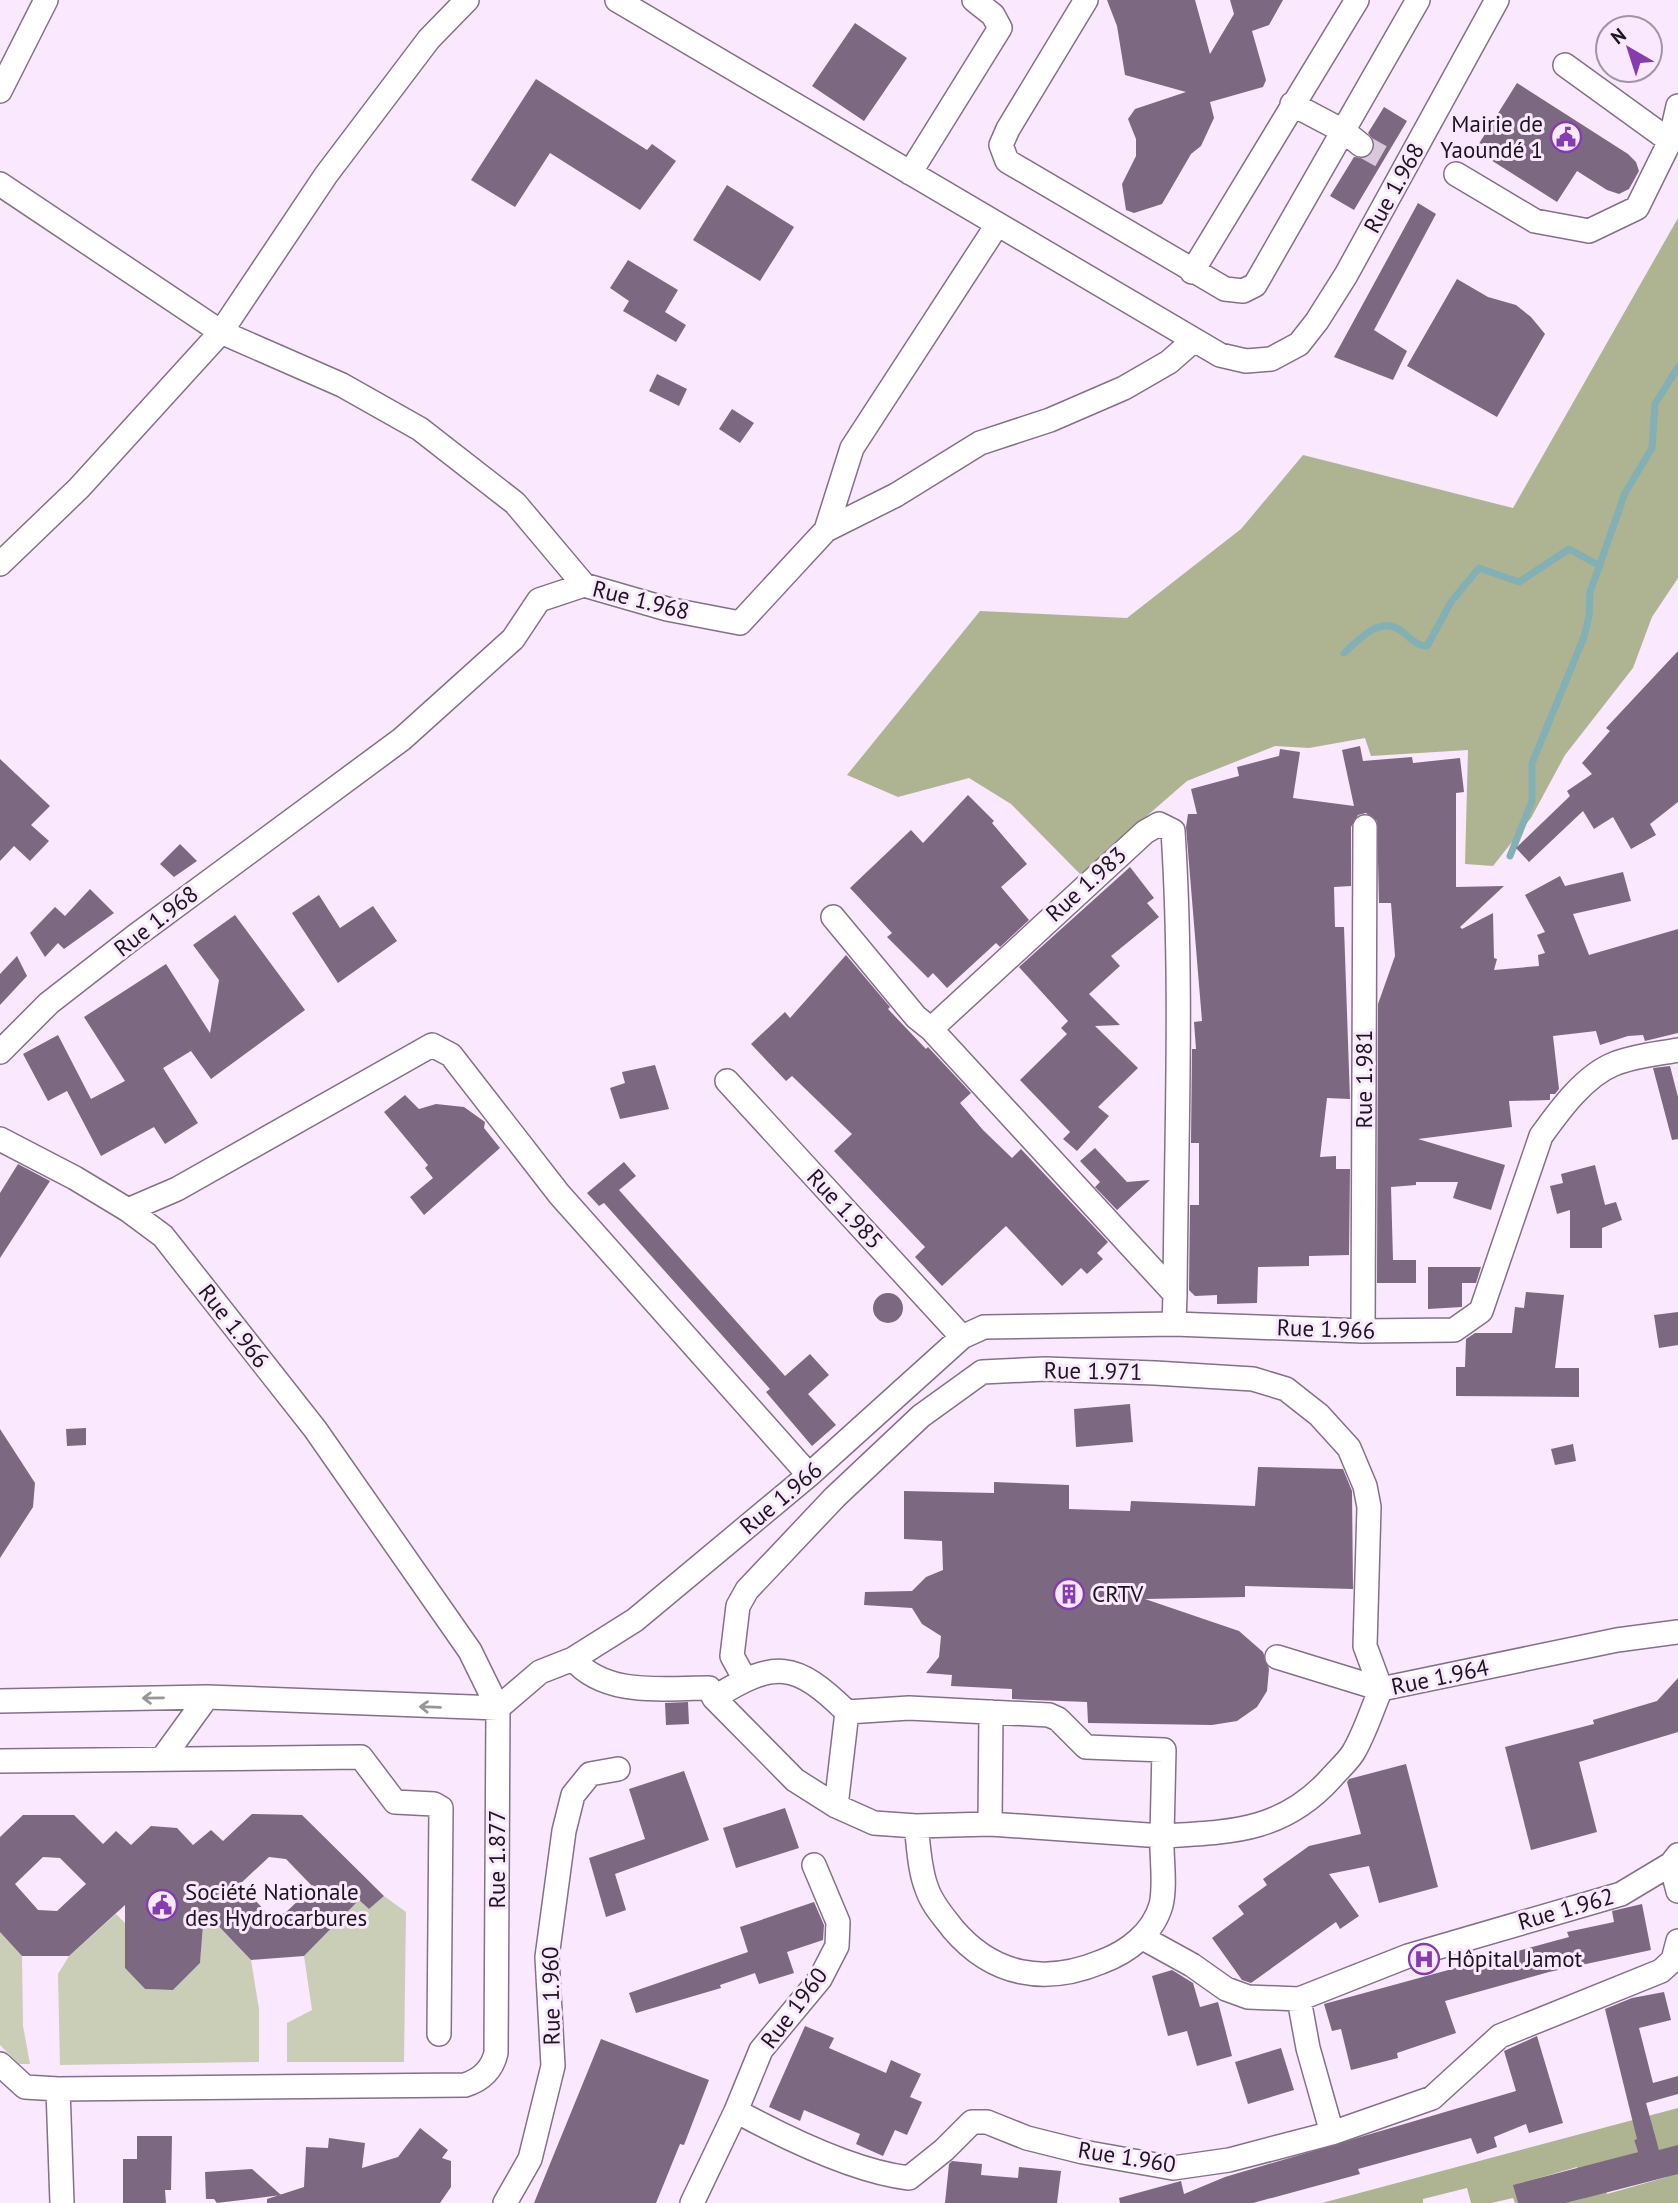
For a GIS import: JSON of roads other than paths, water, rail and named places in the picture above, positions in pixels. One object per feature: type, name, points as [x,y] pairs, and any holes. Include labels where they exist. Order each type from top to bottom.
[{"type":"street","points":[[0,91],[46,0]]},
{"type":"street","points":[[0,564],[79,488],[221,332],[326,175],[429,39],[467,0]]},
{"type":"street","points":[[617,0],[1194,340]]},
{"type":"street","points":[[910,173],[1000,28],[993,15],[974,0]]},
{"type":"street","points":[[1086,0],[1008,129],[1001,145],[1007,161],[1192,272],[1226,289],[1242,291],[1255,285],[1353,138],[1418,0]]},
{"type":"street","points":[[1192,272],[1357,0]]},
{"type":"street","name":"Rue 1.968","points":[[0,1052],[49,1003],[402,739],[513,639],[539,600],[584,584],[667,609],[740,623],[826,530],[896,495],[980,443],[1050,420],[1124,388],[1169,362],[1194,340],[1220,355],[1246,361],[1271,359],[1299,344],[1317,321],[1394,165],[1497,0]]},
{"type":"street","points":[[1565,65],[1670,141]]},
{"type":"street","points":[[1292,104],[1353,138]]},
{"type":"street","points":[[1456,174],[1535,221],[1589,231],[1637,208],[1670,141],[1678,106]]},
{"type":"street","points":[[0,184],[221,332],[342,385],[420,429],[515,503],[584,584]]},
{"type":"street","points":[[826,530],[852,448],[997,225]]},
{"type":"street","name":"Rue 1.983","points":[[930,1029],[1072,895],[1146,832],[1159,824],[1172,831],[1177,897],[1178,1028],[1174,1324]]},
{"type":"street","name":"Rue 1.981","points":[[1363,1331],[1365,827]]},
{"type":"street","points":[[833,917],[916,1017],[1175,1294]]},
{"type":"street","points":[[128,1210],[177,1189],[432,1045],[451,1055],[559,1195],[809,1475]]},
{"type":"street","name":"Rue 1.966","points":[[0,1139],[128,1210],[163,1236],[315,1429],[470,1651],[498,1708],[540,1672],[573,1659],[635,1619],[809,1475],[962,1337],[984,1327],[1174,1324],[1363,1331],[1454,1330],[1481,1311],[1541,1136],[1570,1098],[1604,1069],[1616,1063],[1678,1050]]},
{"type":"street","name":"Rue 1.985","points":[[727,1081],[962,1337]]},
{"type":"street","name":"Rue 1.971","points":[[744,1678],[732,1656],[738,1606],[762,1572],[835,1497],[921,1416],[982,1372],[1045,1369],[1253,1380],[1286,1389],[1319,1415],[1349,1448],[1365,1486],[1369,1507],[1365,1646],[1381,1689]]},
{"type":"street","name":"Rue 1.964","points":[[1162,1836],[1227,1832],[1272,1823],[1295,1811],[1321,1790],[1353,1754],[1381,1689],[1617,1640],[1678,1632]]},
{"type":"street","points":[[1277,1657],[1381,1689]]},
{"type":"street","points":[[573,1659],[587,1675],[608,1684],[711,1693],[765,1672],[792,1671],[818,1683],[847,1712],[909,1708],[1049,1715],[1086,1746],[1164,1750],[1161,1905],[1143,1938],[1109,1959],[1078,1972],[1036,1976],[995,1965],[964,1942],[937,1910],[921,1872],[916,1826]]},
{"type":"street","points":[[711,1693],[795,1780],[836,1806],[874,1823],[916,1826],[990,1824],[1162,1836]]},
{"type":"street","points":[[0,1701],[207,1697],[498,1708]]},
{"type":"street","points":[[162,1759],[207,1697]]},
{"type":"street","name":"Rue 1.877","points":[[0,2064],[25,2087],[58,2089],[465,2085],[483,2076],[494,2063],[496,2053],[498,1708]]},
{"type":"street","points":[[836,1806],[847,1712]]},
{"type":"street","points":[[990,1824],[991,1712]]},
{"type":"street","points":[[0,1760],[361,1757],[395,1802],[434,1804],[441,1808],[439,2034]]},
{"type":"street","name":"Rue 1.960","points":[[505,2203],[530,2159],[553,2066],[547,1957],[564,1830],[573,1795],[590,1774],[618,1769]]},
{"type":"street","points":[[1675,1860],[1678,1891]]},
{"type":"street","name":"Rue 1.962","points":[[1299,1998],[1408,1956],[1620,1894],[1675,1860]]},
{"type":"street","name":"Rue 1960","points":[[736,2111],[761,2050],[820,1979],[837,1946],[838,1922],[814,1865]]},
{"type":"street","points":[[1143,1938],[1192,1965],[1226,1989],[1248,1997],[1299,1998],[1308,2048],[1332,2133]]},
{"type":"street","name":"Rue 1.960","points":[[736,2111],[770,2130],[883,2175],[909,2178],[944,2150],[972,2122],[987,2122],[1027,2138],[1083,2152],[1173,2168],[1229,2160],[1332,2133],[1432,2098],[1500,2036],[1661,1971],[1673,1960],[1678,1941]]},
{"type":"street","points":[[58,2089],[62,2203]]},
{"type":"street","points":[[692,2203],[736,2111]]},
{"type":"waterway","points":[[1510,856],[1532,801],[1532,763],[1584,637],[1589,616],[1590,592],[1625,493],[1652,448],[1655,404],[1678,367]]},
{"type":"waterway","points":[[1344,653],[1364,635],[1387,626],[1396,628],[1417,643],[1427,646],[1451,602],[1479,568],[1519,582],[1569,549],[1600,566]]},
{"type":"tunnel","points":[[1361,145],[1384,158]]},
{"type":"place","name":"Mairie de Yaoundé 1","points":[[1566,137]]},
{"type":"place","name":"CRTV","points":[[1069,1594]]},
{"type":"place","name":"Société Nationale des Hydrocarbures","points":[[162,1905]]},
{"type":"place","name":"Hôpital Jamot","points":[[1424,1959]]}]
